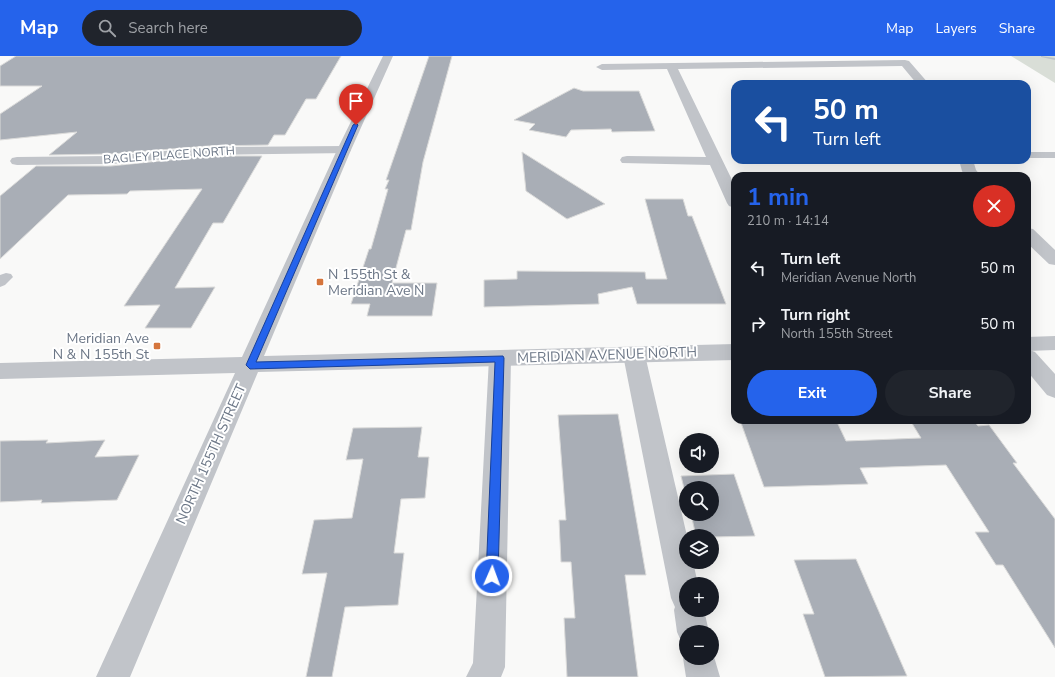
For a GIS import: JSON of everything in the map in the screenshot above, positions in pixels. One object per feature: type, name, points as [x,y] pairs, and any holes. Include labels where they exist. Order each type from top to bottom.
[{"type":"street","name":"NORTH 155TH STREET","points":[[113,677],[344,150],[388,56]]},
{"type":"street","points":[[602,67],[905,63],[920,80]]},
{"type":"street","points":[[671,66],[731,195]]},
{"type":"street","name":"BAGLEY PLACE NORTH","points":[[17,161],[111,160],[208,151],[344,150]]},
{"type":"street","points":[[626,160],[716,161]]},
{"type":"street","points":[[1031,236],[1055,260]]},
{"type":"street","points":[[1031,344],[1055,343]]},
{"type":"street","name":"MERIDIAN AVENUE NORTH","points":[[0,371],[731,352]]},
{"type":"street","points":[[634,355],[682,577]]},
{"type":"street","points":[[483,677],[488,667],[500,358]]},
{"type":"street","points":[[1031,362],[1055,390]]},
{"type":"street","points":[[700,665],[703,677]]},
{"type":"lane","points":[[1031,155],[1055,155]]},
{"type":"shaded area","points":[[1011,56],[1055,56],[1055,83]]},
{"type":"building","points":[[16,56],[341,56],[316,99],[306,99],[285,135],[274,135],[268,145],[208,146],[111,154],[49,155],[77,132],[0,140],[0,114],[42,86],[0,86],[0,66]]},
{"type":"building","points":[[429,56],[452,56],[423,162],[411,230],[406,230],[392,283],[437,283],[432,316],[367,316],[370,304],[351,304],[369,249],[371,249],[388,189],[385,189],[389,180],[386,180]]},
{"type":"building","points":[[574,88],[583,91],[639,91],[655,131],[612,132],[611,129],[571,130],[566,137],[529,130],[535,124],[514,120]]},
{"type":"building","points":[[522,152],[605,204],[567,219],[526,191]]},
{"type":"building","points":[[208,156],[262,156],[223,223],[213,223],[175,288],[215,287],[191,328],[145,328],[160,305],[124,306],[202,189],[130,191],[127,194],[68,195],[0,259],[0,196],[36,166],[111,166]]},
{"type":"building","points":[[645,199],[683,199],[688,216],[692,216],[726,304],[637,304],[632,287],[598,294],[599,304],[484,307],[484,280],[517,279],[517,271],[645,272],[646,279],[667,279]]},
{"type":"building","points":[[618,414],[646,575],[625,575],[638,677],[567,677],[564,618],[575,618],[571,562],[561,562],[559,520],[566,520],[558,415]]},
{"type":"building","points":[[741,424],[838,424],[846,441],[921,438],[912,424],[989,425],[1017,463],[1013,463],[1055,519],[1055,648],[1003,565],[996,565],[975,532],[989,532],[946,465],[860,468],[868,484],[764,487]]},
{"type":"building","points":[[422,427],[418,457],[429,457],[425,498],[401,499],[394,553],[404,553],[398,605],[345,607],[332,677],[306,677],[327,573],[302,574],[314,520],[352,518],[363,459],[346,460],[353,428]]},
{"type":"building","points":[[48,440],[46,443],[105,440],[95,457],[139,455],[117,500],[41,503],[42,500],[0,502],[0,441]]},
{"type":"building","points":[[734,474],[755,536],[719,537],[719,529],[694,529],[693,521],[719,521],[719,481],[682,481],[681,476]]},
{"type":"building","points":[[856,559],[907,676],[825,677],[803,614],[814,614],[794,560]]},
{"type":"waterway","points":[[1043,56],[1055,59]]},
{"type":"place","name":"N 155th St & Meridian Ave N","points":[[320,282]]},
{"type":"place","name":"Meridian Ave N & N 155th St","points":[[157,346]]},
{"type":"route","points":[[356,125],[250,365],[500,358],[492,576]]}]
